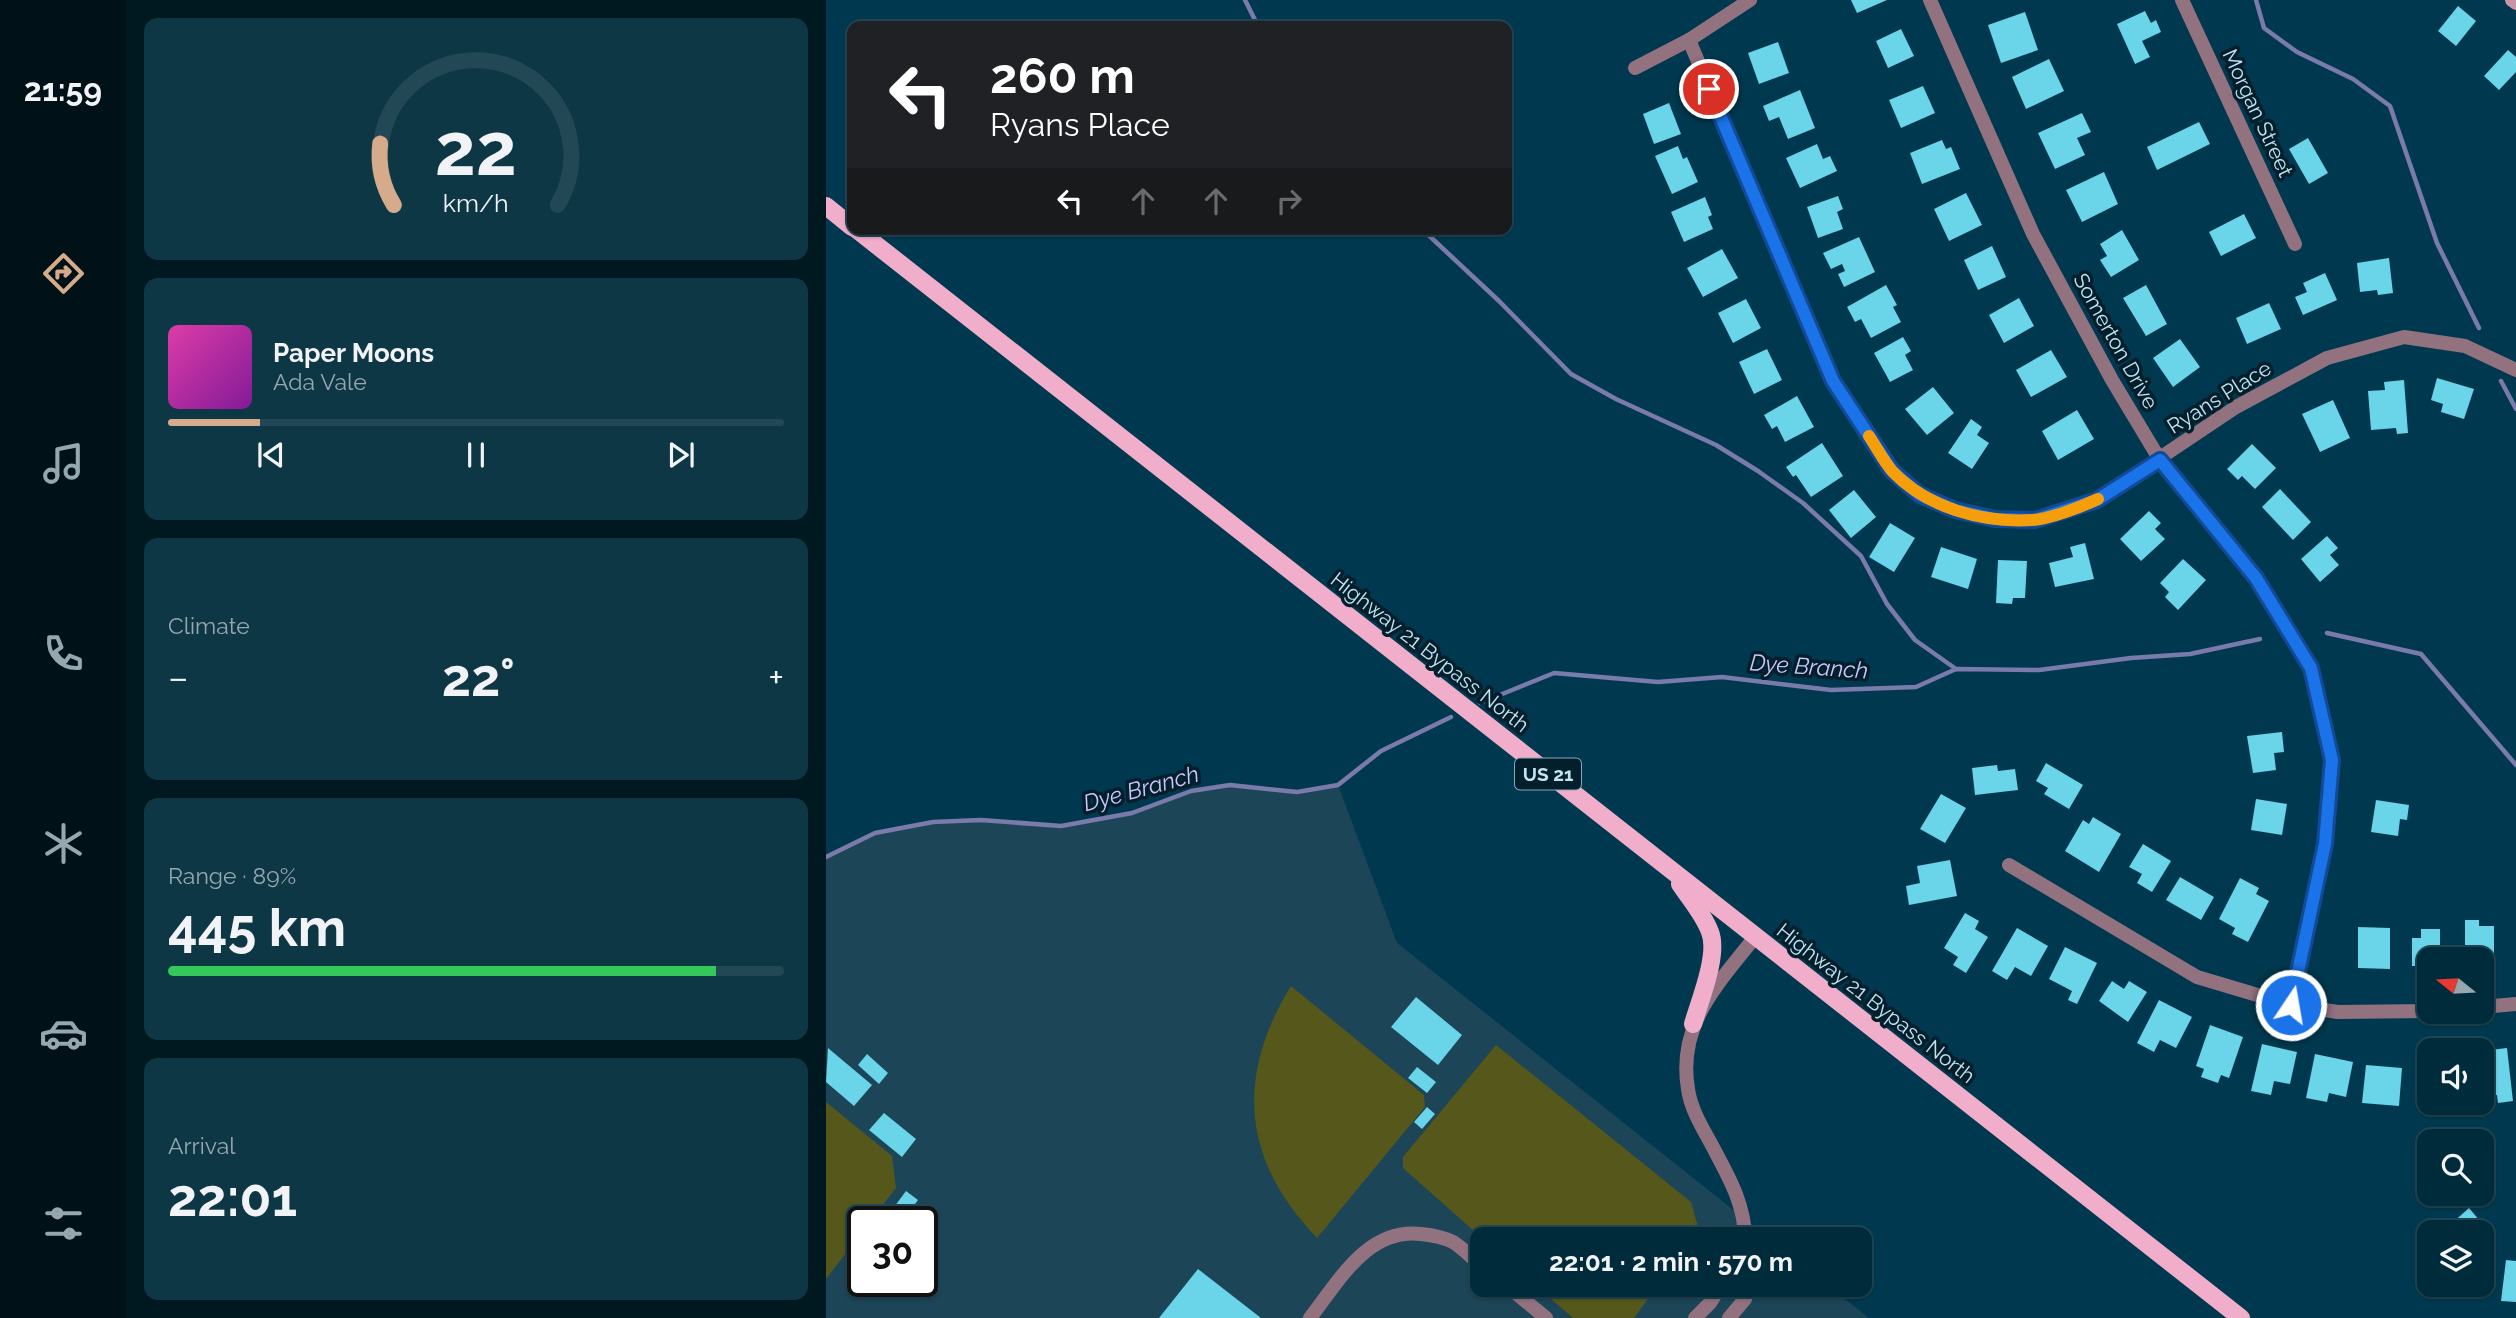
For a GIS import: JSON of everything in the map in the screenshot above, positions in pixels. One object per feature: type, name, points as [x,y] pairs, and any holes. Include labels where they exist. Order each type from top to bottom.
[{"type":"main road","name":"Highway 21 Bypass North","points":[[826,206],[847,222]]},
{"type":"main road","name":"Highway 21 Bypass North","points":[[863,235],[2241,1318]]},
{"type":"main road","points":[[1673,873],[1710,932],[1712,944],[1710,964],[1693,1024]]},
{"type":"street","points":[[1635,68],[1689,40],[1750,0]]},
{"type":"street","name":"Somerton Drive","points":[[1930,0],[2033,234],[2112,380],[2160,460],[2256,578],[2311,668],[2332,760],[2325,844],[2291,1005]]},
{"type":"street","name":"Morgan Street","points":[[2182,0],[2295,244]]},
{"type":"street","name":"Ryans Place","points":[[1689,40],[1833,381],[1892,471],[1920,495],[1955,510],[1995,519],[2035,520],[2097,500],[2236,407],[2327,358],[2404,337],[2465,346],[2516,370]]},
{"type":"street","points":[[2009,865],[2197,977],[2291,1005],[2338,1012],[2417,1010]]},
{"type":"street","points":[[1744,1227],[1742,1207],[1734,1186],[1699,1121],[1688,1091],[1686,1058],[1693,1024],[1714,989],[1755,937]]},
{"type":"street","points":[[2494,1006],[2516,1004]]},
{"type":"street","points":[[1310,1318],[1371,1245],[1393,1235],[1433,1235],[1453,1242],[1470,1256]]},
{"type":"street","points":[[1521,1297],[1546,1318]]},
{"type":"street","points":[[1695,1318],[1714,1297]]},
{"type":"street","points":[[1729,1318],[1745,1297]]},
{"type":"shaded area","points":[[1230,785],[1297,791],[1338,785],[1397,943],[1755,1227],[1470,1227],[1470,1297],[1842,1297],[1869,1318],[826,1318],[826,857],[875,833],[933,822],[981,820],[1061,826],[1132,813],[1191,791]]},
{"type":"shaded area","points":[[1291,986],[1424,1095],[1425,1107],[1317,1238],[1292,1209],[1273,1179],[1261,1148],[1255,1117],[1255,1085],[1261,1053],[1273,1020]]},
{"type":"shaded area","points":[[1496,1045],[1691,1202],[1698,1227],[1470,1227],[1403,1168],[1403,1157]]},
{"type":"shaded area","points":[[826,1102],[892,1156],[896,1188],[882,1206],[847,1206],[847,1252],[826,1279]]},
{"type":"shaded area","points":[[1549,1297],[1649,1297],[1634,1318],[1573,1318]]},
{"type":"building","points":[[1851,0],[1887,0],[1857,13]]},
{"type":"building","points":[[2458,6],[2476,21],[2456,46],[2438,31]]},
{"type":"building","points":[[2145,11],[2151,23],[2156,20],[2161,32],[2142,41],[2150,57],[2135,64],[2117,24]]},
{"type":"building","points":[[2025,12],[2038,50],[2001,63],[1988,25]]},
{"type":"building","points":[[1901,29],[1914,56],[1888,68],[1876,41]]},
{"type":"building","points":[[1778,42],[1789,73],[1759,84],[1748,53]]},
{"type":"building","points":[[2508,50],[2516,57],[2516,72],[2499,90],[2484,76]]},
{"type":"building","points":[[2049,59],[2064,91],[2026,109],[2012,77]]},
{"type":"building","points":[[1923,86],[1935,113],[1901,128],[1889,100]]},
{"type":"building","points":[[1800,90],[1815,128],[1788,139],[1779,117],[1769,121],[1763,106]]},
{"type":"building","points":[[1669,103],[1681,134],[1654,144],[1643,114]]},
{"type":"building","points":[[2082,113],[2091,132],[2077,138],[2085,155],[2055,169],[2038,133]]},
{"type":"building","points":[[2199,122],[2210,144],[2157,170],[2147,147]]},
{"type":"building","points":[[2308,138],[2328,173],[2309,184],[2289,149]]},
{"type":"building","points":[[1942,140],[1946,149],[1951,147],[1960,169],[1922,184],[1910,153]]},
{"type":"building","points":[[1817,144],[1823,159],[1830,156],[1837,171],[1800,188],[1786,158]]},
{"type":"building","points":[[1678,146],[1683,159],[1687,157],[1698,182],[1672,194],[1655,156]]},
{"type":"building","points":[[2104,172],[2118,204],[2082,222],[2066,190]]},
{"type":"building","points":[[1966,193],[1982,225],[1949,241],[1934,209]]},
{"type":"building","points":[[1838,196],[1843,209],[1837,212],[1843,229],[1818,238],[1807,207]]},
{"type":"building","points":[[1705,197],[1712,215],[1708,217],[1713,229],[1684,242],[1671,212]]},
{"type":"building","points":[[2244,214],[2256,238],[2221,256],[2209,232]]},
{"type":"building","points":[[2122,230],[2139,260],[2111,277],[2100,260],[2107,256],[2100,244]]},
{"type":"building","points":[[1859,237],[1875,272],[1844,287],[1838,274],[1845,271],[1842,264],[1831,269],[1823,253]]},
{"type":"building","points":[[1992,246],[2006,277],[1978,290],[1964,260]]},
{"type":"building","points":[[1722,249],[1738,278],[1703,297],[1687,268]]},
{"type":"building","points":[[2389,258],[2393,293],[2378,295],[2377,290],[2360,292],[2357,263]]},
{"type":"building","points":[[2325,273],[2337,300],[2303,315],[2295,297],[2307,292],[2303,283]]},
{"type":"building","points":[[1886,285],[1897,305],[1893,307],[1901,322],[1871,338],[1861,319],[1855,322],[1847,307]]},
{"type":"building","points":[[2146,285],[2167,324],[2146,336],[2123,298]]},
{"type":"building","points":[[2019,298],[2034,326],[2004,343],[1989,315]]},
{"type":"building","points":[[1746,299],[1761,328],[1733,343],[1718,313]]},
{"type":"building","points":[[2269,303],[2281,329],[2247,344],[2236,318]]},
{"type":"building","points":[[1903,337],[1911,351],[1905,355],[1913,370],[1890,382],[1874,353]]},
{"type":"building","points":[[2180,339],[2200,367],[2173,387],[2153,358]]},
{"type":"building","points":[[1767,349],[1782,380],[1754,394],[1739,362]]},
{"type":"building","points":[[2051,350],[2067,377],[2031,397],[2016,370]]},
{"type":"building","points":[[2437,378],[2474,389],[2464,419],[2441,412],[2443,404],[2431,400]]},
{"type":"building","points":[[2404,380],[2408,433],[2397,434],[2396,428],[2371,430],[2368,391],[2385,390],[2384,382]]},
{"type":"building","points":[[1933,387],[1954,413],[1927,435],[1905,409]]},
{"type":"building","points":[[1797,396],[1814,427],[1785,442],[1777,426],[1772,429],[1764,415]]},
{"type":"building","points":[[2333,400],[2350,438],[2320,452],[2302,414]]},
{"type":"building","points":[[2077,410],[2094,439],[2058,460],[2042,431]]},
{"type":"building","points":[[1971,419],[1982,427],[1977,435],[1989,443],[1972,469],[1948,453]]},
{"type":"building","points":[[1822,443],[1843,476],[1811,497],[1796,475],[1793,477],[1786,467]]},
{"type":"building","points":[[2252,444],[2276,468],[2255,489],[2242,476],[2238,480],[2227,469]]},
{"type":"building","points":[[2280,489],[2311,522],[2293,540],[2262,507]]},
{"type":"building","points":[[1854,490],[1876,517],[1851,538],[1829,510]]},
{"type":"building","points":[[2149,511],[2161,523],[2155,529],[2165,539],[2141,561],[2120,539]]},
{"type":"building","points":[[1890,523],[1915,538],[1894,572],[1869,557]]},
{"type":"building","points":[[2327,536],[2338,548],[2330,555],[2339,565],[2320,582],[2301,559]]},
{"type":"building","points":[[2085,543],[2094,579],[2055,587],[2049,563],[2073,557],[2070,547]]},
{"type":"building","points":[[1941,547],[1977,559],[1968,589],[1931,577]]},
{"type":"building","points":[[2183,559],[2206,580],[2178,610],[2165,597],[2169,592],[2160,583]]},
{"type":"building","points":[[1998,560],[2027,561],[2025,598],[2013,598],[2012,604],[1996,603]]},
{"type":"building","points":[[2282,732],[2284,752],[2274,753],[2276,770],[2253,773],[2247,736]]},
{"type":"building","points":[[2046,763],[2083,785],[2069,809],[2044,794],[2048,788],[2036,781]]},
{"type":"building","points":[[1997,765],[1998,771],[2015,769],[2018,790],[1975,795],[1972,768]]},
{"type":"building","points":[[1941,794],[1966,808],[1945,843],[1920,829]]},
{"type":"building","points":[[2256,799],[2287,804],[2282,835],[2251,830]]},
{"type":"building","points":[[2376,800],[2409,805],[2407,820],[2400,819],[2398,836],[2371,832]]},
{"type":"building","points":[[2093,817],[2121,834],[2099,872],[2065,851],[2083,820],[2089,824]]},
{"type":"building","points":[[2143,844],[2171,861],[2152,892],[2137,883],[2142,874],[2129,867]]},
{"type":"building","points":[[1950,860],[1957,896],[1909,905],[1906,886],[1920,883],[1917,866]]},
{"type":"building","points":[[2180,877],[2214,897],[2201,920],[2166,900]]},
{"type":"building","points":[[2240,878],[2259,888],[2256,894],[2269,901],[2248,942],[2232,934],[2235,928],[2219,919]]},
{"type":"building","points":[[1965,913],[1979,921],[1975,929],[1988,937],[1966,973],[1953,965],[1958,957],[1944,948]]},
{"type":"building","points":[[2465,920],[2479,920],[2479,926],[2494,926],[2494,947],[2465,947]]},
{"type":"building","points":[[2358,927],[2390,928],[2390,969],[2358,968]]},
{"type":"building","points":[[2017,928],[2048,946],[2031,976],[2015,967],[2007,980],[1992,971]]},
{"type":"building","points":[[2421,929],[2440,929],[2440,947],[2417,947],[2417,966],[2412,966],[2412,938],[2421,938]]},
{"type":"building","points":[[2065,947],[2097,963],[2077,1004],[2068,1000],[2072,991],[2049,979]]},
{"type":"building","points":[[2112,981],[2124,989],[2129,981],[2147,992],[2128,1022],[2099,1001]]},
{"type":"building","points":[[1416,997],[1462,1035],[1438,1065],[1391,1027]]},
{"type":"building","points":[[2159,1000],[2192,1017],[2176,1048],[2160,1040],[2154,1052],[2137,1043]]},
{"type":"building","points":[[2210,1025],[2243,1037],[2229,1078],[2221,1075],[2218,1083],[2201,1077],[2204,1069],[2196,1066]]},
{"type":"building","points":[[2262,1044],[2297,1052],[2290,1084],[2274,1081],[2271,1095],[2251,1091]]},
{"type":"building","points":[[828,1048],[872,1085],[854,1106],[826,1082]]},
{"type":"building","points":[[2507,1048],[2513,1101],[2498,1103],[2497,1095],[2494,1095],[2494,1050]]},
{"type":"building","points":[[867,1054],[888,1073],[879,1084],[858,1065]]},
{"type":"building","points":[[2315,1054],[2353,1062],[2346,1097],[2329,1093],[2327,1102],[2306,1098]]},
{"type":"building","points":[[2366,1065],[2402,1068],[2399,1106],[2362,1103]]},
{"type":"building","points":[[1417,1067],[1436,1082],[1427,1093],[1408,1078]]},
{"type":"building","points":[[1427,1107],[1435,1114],[1422,1129],[1414,1122]]},
{"type":"building","points":[[884,1113],[916,1139],[902,1157],[869,1130]]},
{"type":"building","points":[[906,1191],[918,1200],[914,1206],[895,1206]]},
{"type":"building","points":[[2469,1208],[2479,1220],[2456,1220]]},
{"type":"building","points":[[2506,1260],[2516,1261],[2516,1302],[2501,1301]]},
{"type":"building","points":[[1198,1269],[1261,1318],[1159,1318]]},
{"type":"waterway","points":[[1245,0],[1256,21]]},
{"type":"waterway","points":[[2256,0],[2264,28],[2297,52],[2353,79],[2390,106],[2437,243],[2479,328]]},
{"type":"waterway","points":[[1428,235],[1571,374],[1616,399],[1716,445],[1803,503],[1861,556],[1887,604],[1915,640],[1956,669]]},
{"type":"waterway","points":[[2501,381],[2516,409]]},
{"type":"waterway","name":"Dye Branch","points":[[2327,633],[2421,654],[2516,765]]},
{"type":"waterway","name":"Dye Branch","points":[[1480,703],[1554,673],[1658,682],[1722,677],[1831,690],[1916,687],[1956,669],[2039,670],[2131,658],[2190,654],[2260,639]]},
{"type":"waterway","name":"Dye Branch","points":[[826,857],[875,833],[933,822],[981,820],[1061,826],[1132,813],[1191,791],[1230,785],[1297,792],[1338,785],[1381,751],[1451,717]]},
{"type":"slow traffic","points":[[1869,436],[1892,471],[1920,495],[1955,510],[1995,519],[2035,520],[2098,499]]},
{"type":"route","points":[[1709,89],[1833,381],[1892,471],[1920,495],[1955,510],[1995,519],[2035,520],[2097,500],[2160,460],[2256,578],[2311,668],[2332,760],[2325,844],[2291,1005]]}]
